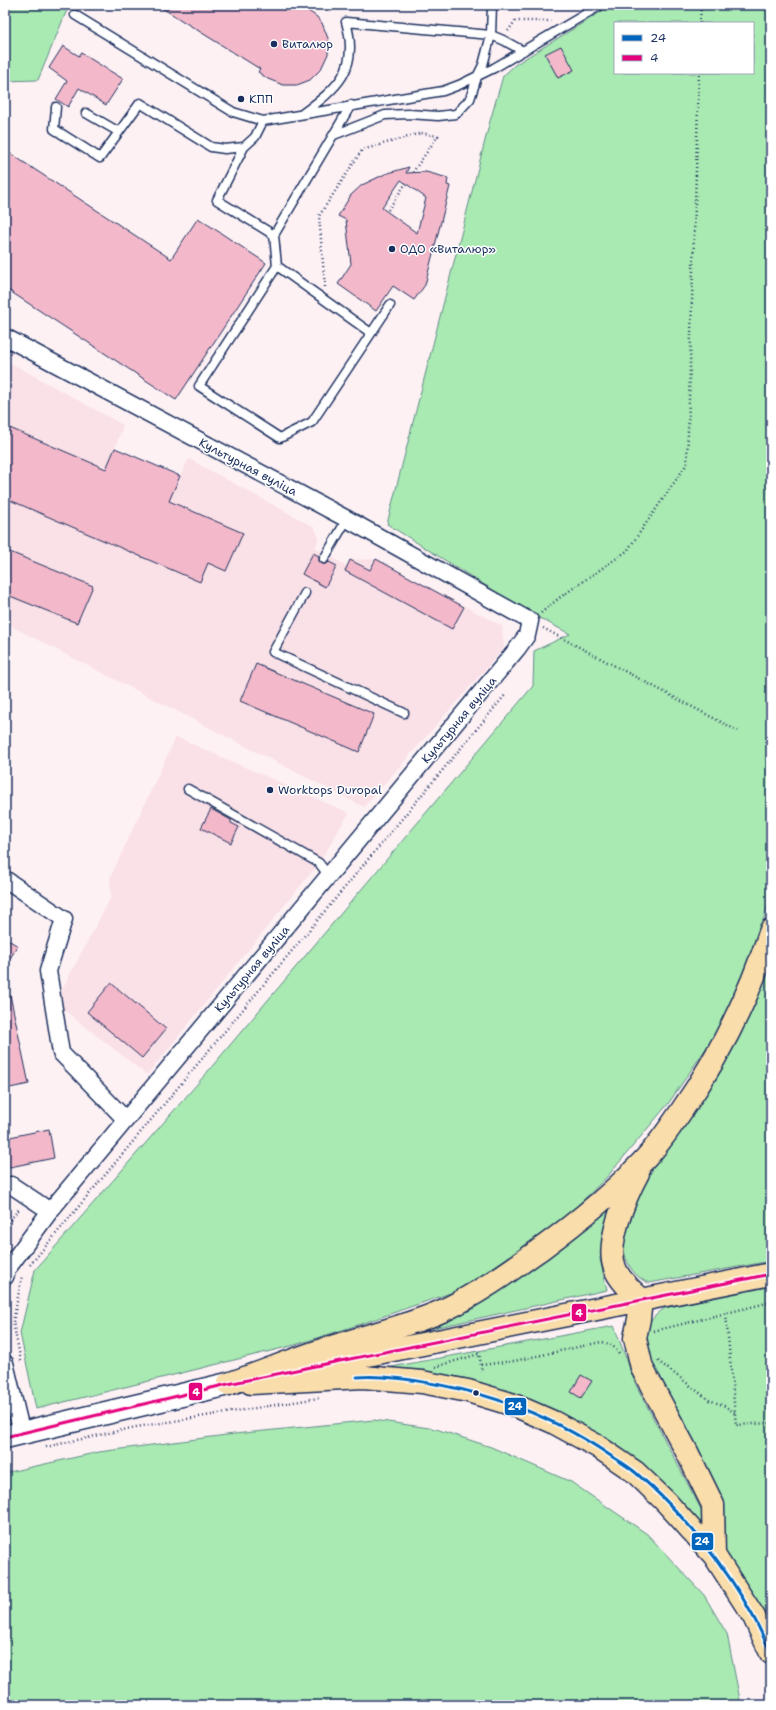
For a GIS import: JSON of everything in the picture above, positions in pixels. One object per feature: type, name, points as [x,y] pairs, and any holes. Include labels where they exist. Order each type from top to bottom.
[{"type":"highway","points":[[228,1384],[338,1344],[444,1310],[526,1260],[577,1222],[647,1157],[668,1131],[689,1100],[730,1031],[759,966],[771,930]]},
{"type":"highway","points":[[641,1299],[630,1289],[614,1268],[612,1250],[617,1222],[628,1191],[647,1157]]},
{"type":"highway","points":[[228,1384],[641,1299],[771,1274]]},
{"type":"highway","points":[[641,1299],[635,1338],[638,1356],[642,1368],[687,1452],[713,1505],[714,1555]]},
{"type":"highway","points":[[228,1384],[363,1377],[422,1382],[468,1390],[514,1405],[553,1422],[597,1446],[635,1472],[666,1502],[714,1555],[754,1617],[771,1653]]},
{"type":"main road","points":[[13,1435],[228,1384]]},
{"type":"street","name":"Культурная вуліца","points":[[5,337],[347,519],[530,621],[527,635],[517,649],[50,1211],[8,1268],[5,1278]]},
{"type":"street","points":[[5,880],[64,919],[48,971],[61,1052],[126,1120]]},
{"type":"street","points":[[5,1186],[11,1185],[50,1211]]},
{"type":"street","points":[[5,1363],[13,1435]]},
{"type":"lane","points":[[334,135],[385,115],[409,114],[438,116],[456,114],[470,99],[477,77],[483,66],[491,35],[492,5]]},
{"type":"lane","points":[[75,15],[233,112],[263,121],[300,116],[351,105],[442,90],[477,77],[601,5]]},
{"type":"lane","points":[[300,116],[334,89],[344,76],[351,56],[351,38],[346,22],[491,35],[523,51]]},
{"type":"lane","points":[[56,107],[54,129],[100,158],[140,103],[211,147],[225,150],[244,147]]},
{"type":"lane","points":[[351,105],[274,235],[277,266],[199,386],[280,438],[312,422],[390,305]]},
{"type":"lane","points":[[86,113],[119,132]]},
{"type":"lane","points":[[263,121],[255,137],[244,147],[217,200],[274,235]]},
{"type":"lane","points":[[277,266],[372,333]]},
{"type":"lane","points":[[324,559],[347,519]]},
{"type":"lane","points":[[305,593],[273,652],[404,713]]},
{"type":"lane","points":[[188,789],[319,863],[329,876]]},
{"type":"path","points":[[700,22],[701,5]]},
{"type":"path","points":[[515,21],[555,21]]},
{"type":"path","points":[[699,74],[687,464],[626,551],[559,598],[530,621],[738,731]]},
{"type":"path","points":[[325,293],[319,216],[362,150],[421,134],[438,136],[413,172]]},
{"type":"path","points":[[388,210],[406,183]]},
{"type":"path","points":[[27,1268],[506,694]]},
{"type":"path","points":[[5,1226],[29,1197]]},
{"type":"path","points":[[22,1274],[13,1322],[22,1365]]},
{"type":"path","points":[[648,1332],[771,1302]]},
{"type":"path","points":[[726,1314],[736,1425],[771,1423]]},
{"type":"path","points":[[481,1365],[514,1361],[601,1342],[609,1343],[617,1349],[622,1360],[644,1354],[660,1362],[709,1400],[723,1405],[735,1413]]},
{"type":"path","points":[[428,1369],[479,1354]]},
{"type":"path","points":[[43,1447],[136,1427],[322,1398]]},
{"type":"shaded area","points":[[5,360],[123,425],[115,448],[180,476],[189,459],[314,527],[319,538],[315,548],[347,566],[350,560],[376,559],[502,626],[504,648],[364,807],[5,623]]},
{"type":"shaded area","points":[[176,737],[349,813],[319,863],[147,1075],[55,1003],[111,897],[110,878]]},
{"type":"green space","points":[[5,5],[69,5],[38,80],[5,81]]},
{"type":"green space","points":[[612,5],[771,5],[771,896],[747,970],[717,1032],[668,1104],[607,1177],[574,1209],[535,1240],[459,1290],[295,1345],[36,1409],[20,1333],[35,1270],[198,1083],[533,686],[534,651],[570,634],[526,611],[387,524],[490,121],[503,76],[516,64]]},
{"type":"green space","points":[[771,956],[771,1261],[649,1283],[633,1271],[626,1258],[624,1251],[624,1237],[629,1219],[641,1190]]},
{"type":"green space","points":[[619,1194],[606,1226],[600,1259],[607,1290],[393,1337]]},
{"type":"green space","points":[[771,1284],[771,1640],[729,1569],[643,1352],[646,1332],[650,1322],[665,1308]]},
{"type":"green space","points":[[614,1326],[636,1385],[702,1511],[703,1526],[701,1530],[610,1446],[375,1370]]},
{"type":"green space","points":[[374,1420],[436,1429],[491,1447],[571,1482],[647,1534],[704,1595],[727,1634],[741,1705],[5,1705],[5,1479],[9,1472],[99,1452],[234,1434]]},
{"type":"building","name":"Виталюр","points":[[157,5],[300,5],[317,17],[322,23],[329,41],[328,54],[321,69],[310,80],[297,85],[283,85],[268,79],[258,72],[260,69]]},
{"type":"building","points":[[63,46],[79,56],[81,53],[123,79],[106,105],[79,88],[68,107],[56,99],[67,81],[49,68]]},
{"type":"building","points":[[561,46],[574,70],[558,78],[545,54]]},
{"type":"building","points":[[5,150],[171,259],[198,218],[266,263],[176,400],[5,288]]},
{"type":"building","name":"ОДО «Виталюр»","points":[[409,167],[406,173],[426,172],[448,178],[447,185],[450,186],[425,285],[414,300],[393,286],[376,311],[338,284],[351,264],[346,220],[338,216],[351,195],[362,185],[385,174]],"holes":[[[401,180],[426,198],[417,233],[382,208]]]},
{"type":"building","points":[[5,426],[106,469],[115,448],[180,476],[169,501],[243,533],[226,571],[208,563],[200,582],[5,498]]},
{"type":"building","points":[[5,550],[93,586],[77,623],[5,594]]},
{"type":"building","points":[[313,553],[319,556],[319,561],[322,564],[329,562],[337,566],[325,587],[302,574]]},
{"type":"building","points":[[376,559],[464,607],[452,629],[345,571],[350,560],[370,570]]},
{"type":"building","points":[[256,664],[374,714],[359,752],[240,701]]},
{"type":"building","points":[[211,809],[231,820],[231,823],[239,827],[231,843],[201,828]]},
{"type":"building","points":[[5,938],[18,946],[5,966]]},
{"type":"building","points":[[111,983],[166,1029],[142,1058],[87,1012]]},
{"type":"building","points":[[5,995],[10,995],[29,1084],[5,1089]]},
{"type":"building","points":[[49,1129],[54,1158],[5,1168],[5,1138]]},
{"type":"building","points":[[581,1375],[592,1381],[581,1398],[571,1392]]},
{"type":"transit line","name":"4","points":[[5,1437],[228,1384],[771,1274]]},
{"type":"transit line","name":"24","points":[[357,1377],[388,1377],[410,1380],[441,1385],[486,1396],[551,1421],[592,1443],[627,1466],[669,1504],[686,1522],[716,1559],[743,1599],[771,1653]]},
{"type":"place","name":"Виталюр","points":[[274,44]]},
{"type":"place","name":"КПП","points":[[241,99]]},
{"type":"place","name":"ОДО «Виталюр»","points":[[392,249]]},
{"type":"place","name":"Worktops Duropal","points":[[270,790]]}]
